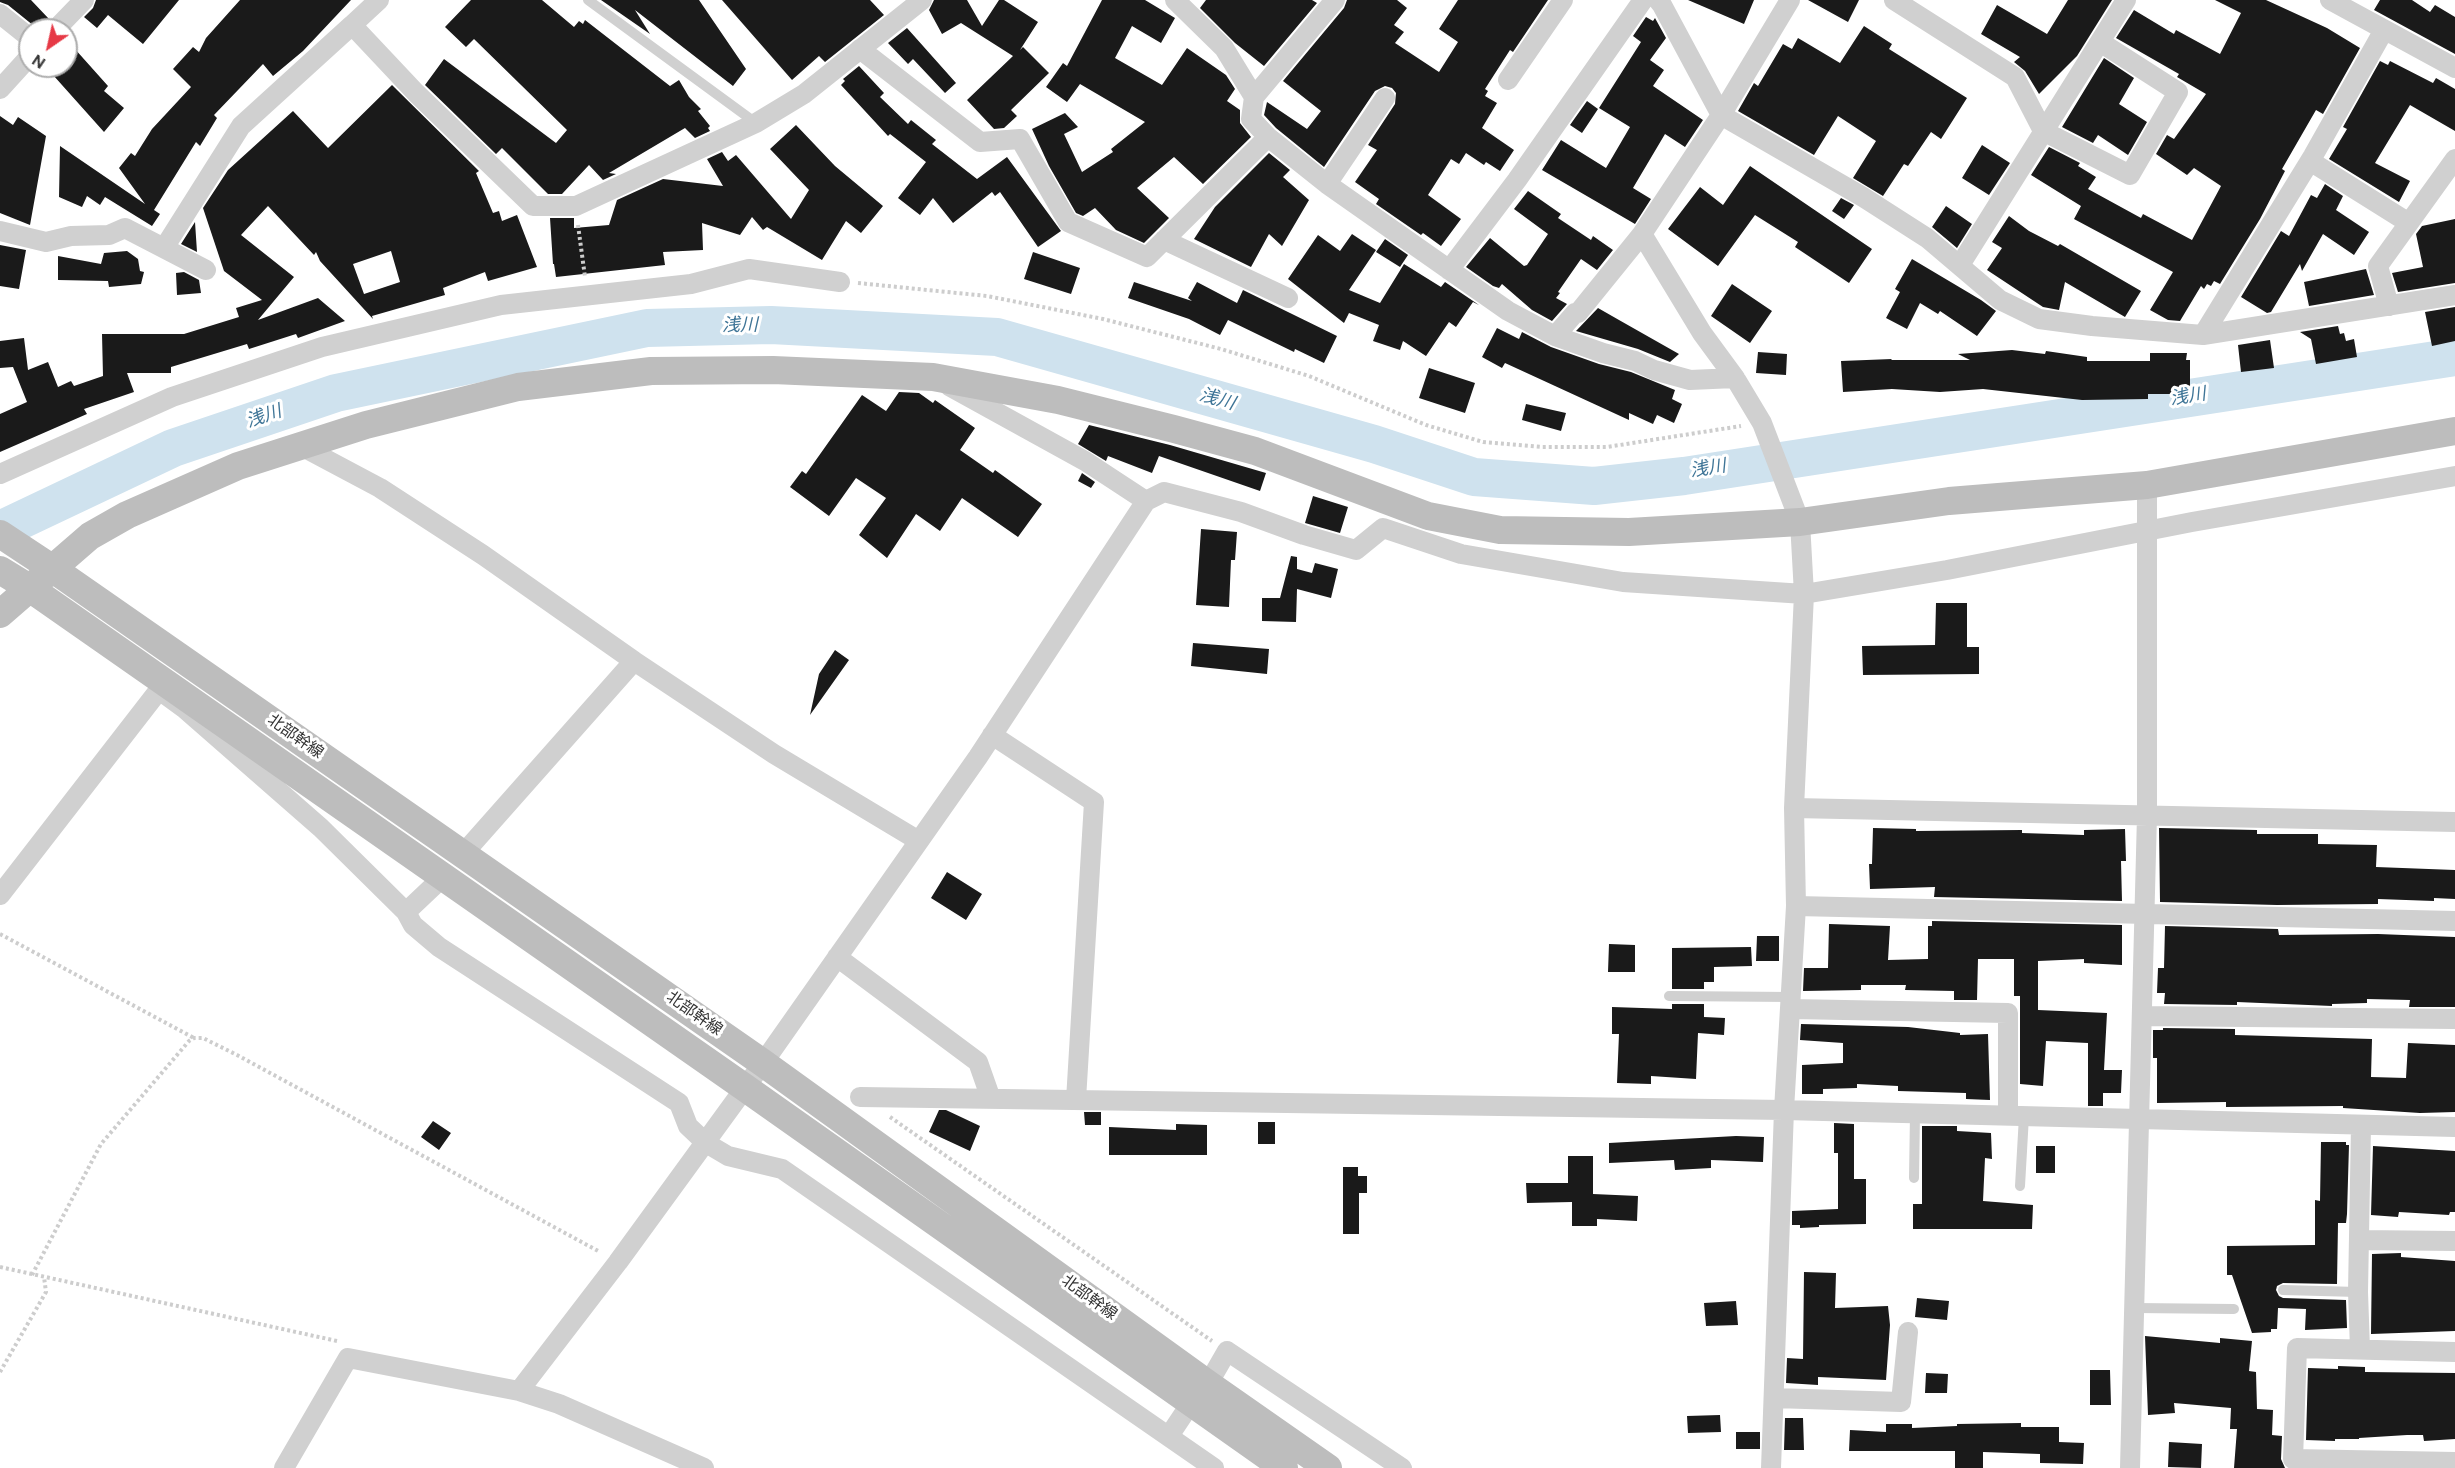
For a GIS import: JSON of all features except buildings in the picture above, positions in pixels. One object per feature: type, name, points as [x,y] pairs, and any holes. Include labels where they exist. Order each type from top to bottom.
[{"type":"street","points":[[67,18],[84,0]]},
{"type":"street","points":[[164,248],[241,126],[379,0]]},
{"type":"street","points":[[352,25],[416,93],[533,206],[576,206],[756,123],[804,94],[922,0]]},
{"type":"street","points":[[1175,0],[1224,48],[1254,97]]},
{"type":"street","points":[[1335,0],[1254,97],[1251,118],[1268,137],[1327,184],[1508,311],[1555,336],[1690,380],[1735,378]]},
{"type":"street","points":[[1508,80],[1563,0]]},
{"type":"street","points":[[1449,270],[1517,180],[1643,0]]},
{"type":"street","points":[[1658,0],[1721,115],[1863,197],[1927,238],[2000,300],[2039,319],[2092,326],[2203,334],[2455,296]]},
{"type":"street","points":[[1555,336],[1575,313],[1578,313],[1642,234],[1721,115],[1790,0]]},
{"type":"street","points":[[1894,0],[2015,77],[2043,131],[2130,175],[2178,92],[2100,42]]},
{"type":"street","points":[[1960,265],[2126,0]]},
{"type":"street","points":[[2330,0],[2455,68]]},
{"type":"street","points":[[0,14],[18,28]]},
{"type":"street","points":[[2203,334],[2310,161],[2384,30]]},
{"type":"street","points":[[860,49],[980,142],[1020,140],[1068,222],[1147,257],[1268,137]]},
{"type":"street","points":[[0,89],[18,69]]},
{"type":"street","points":[[1327,184],[1385,98]]},
{"type":"street","points":[[2389,306],[2378,266],[2455,159]]},
{"type":"street","points":[[2310,161],[2409,223]]},
{"type":"street","points":[[0,231],[46,242],[70,236],[109,235],[125,228],[206,270]]},
{"type":"street","points":[[1642,234],[1702,333],[1735,378],[1762,423],[1800,522],[1804,594],[1794,808],[1796,906],[1784,1110],[1771,1468]]},
{"type":"street","points":[[1164,240],[1288,298]]},
{"type":"street","points":[[0,474],[172,398],[322,347],[501,305],[691,284],[749,269],[840,282]]},
{"type":"street","points":[[0,614],[13,578],[53,569],[90,536],[127,516],[238,466],[366,425],[518,387],[651,371],[773,370],[933,377],[1058,400],[1255,452],[1428,516],[1500,530],[1629,532],[1800,522],[1949,501],[2147,485],[2455,431]]},
{"type":"street","points":[[933,377],[1085,461],[1146,501]]},
{"type":"street","points":[[301,446],[380,488],[483,555],[634,661],[774,754],[919,841]]},
{"type":"street","points":[[519,1391],[618,1262],[763,1063],[992,735],[1146,501],[1164,492],[1241,512],[1304,535],[1356,550],[1383,528],[1461,554],[1623,582],[1804,594],[1947,570],[2146,531],[2455,476]]},
{"type":"street","points":[[2130,1468],[2147,815],[2147,485]]},
{"type":"street","points":[[1461,554],[1465,524]]},
{"type":"street","name":"北部幹線","points":[[0,534],[763,1063],[1199,1393],[1284,1468]]},
{"type":"street","name":"北部幹線","points":[[13,578],[744,1087],[1199,1393],[1328,1468]]},
{"type":"street","points":[[463,854],[634,661]]},
{"type":"street","points":[[0,895],[159,690],[185,709],[321,828],[406,912],[413,925],[439,947],[679,1103],[688,1126],[706,1143],[728,1156],[782,1169],[1214,1468]]},
{"type":"street","points":[[992,735],[1094,802],[1076,1100]]},
{"type":"street","points":[[1794,808],[2455,822]]},
{"type":"street","points":[[406,912],[443,877]]},
{"type":"street","points":[[1796,906],[2455,921]]},
{"type":"street","points":[[837,957],[978,1062],[991,1099]]},
{"type":"street","points":[[1790,1003],[2008,1013],[2016,1116]]},
{"type":"street","points":[[2142,1016],[2455,1020]]},
{"type":"street","points":[[860,1097],[1784,1110],[2455,1127]]},
{"type":"street","points":[[2360,1349],[2358,1292],[2361,1125]]},
{"type":"street","points":[[2359,1240],[2455,1241]]},
{"type":"street","points":[[1774,1398],[1901,1402],[1908,1332]]},
{"type":"street","points":[[2455,1352],[2297,1348],[2293,1459],[2455,1461]]},
{"type":"street","points":[[1169,1437],[1227,1351],[1402,1468]]},
{"type":"street","points":[[284,1468],[348,1358],[519,1391],[559,1404],[704,1468]]},
{"type":"lane","points":[[588,0],[756,123]]},
{"type":"lane","points":[[1669,996],[1790,1003]]},
{"type":"lane","points":[[1914,1178],[1915,1114]]},
{"type":"lane","points":[[2016,1116],[2020,1186]]},
{"type":"lane","points":[[2283,1290],[2358,1292]]},
{"type":"lane","points":[[2134,1308],[2234,1309]]},
{"type":"path","points":[[576,206],[587,295]]},
{"type":"path","points":[[840,282],[987,296],[1103,318],[1221,349],[1309,376],[1426,425],[1483,442],[1542,447],[1607,447],[1762,423]]},
{"type":"path","points":[[0,934],[194,1038],[203,1038],[237,1055],[618,1262]]},
{"type":"path","points":[[32,1275],[101,1144],[194,1038]]},
{"type":"path","points":[[860,1097],[1227,1351]]},
{"type":"path","points":[[0,1267],[351,1345],[348,1358]]},
{"type":"path","points":[[0,1372],[46,1292],[44,1278]]},
{"type":"waterway","name":"浅川","points":[[0,530],[173,448],[336,393],[647,328],[771,325],[997,337],[1374,444],[1474,477],[1594,486],[1684,476],[2455,357]]}]
